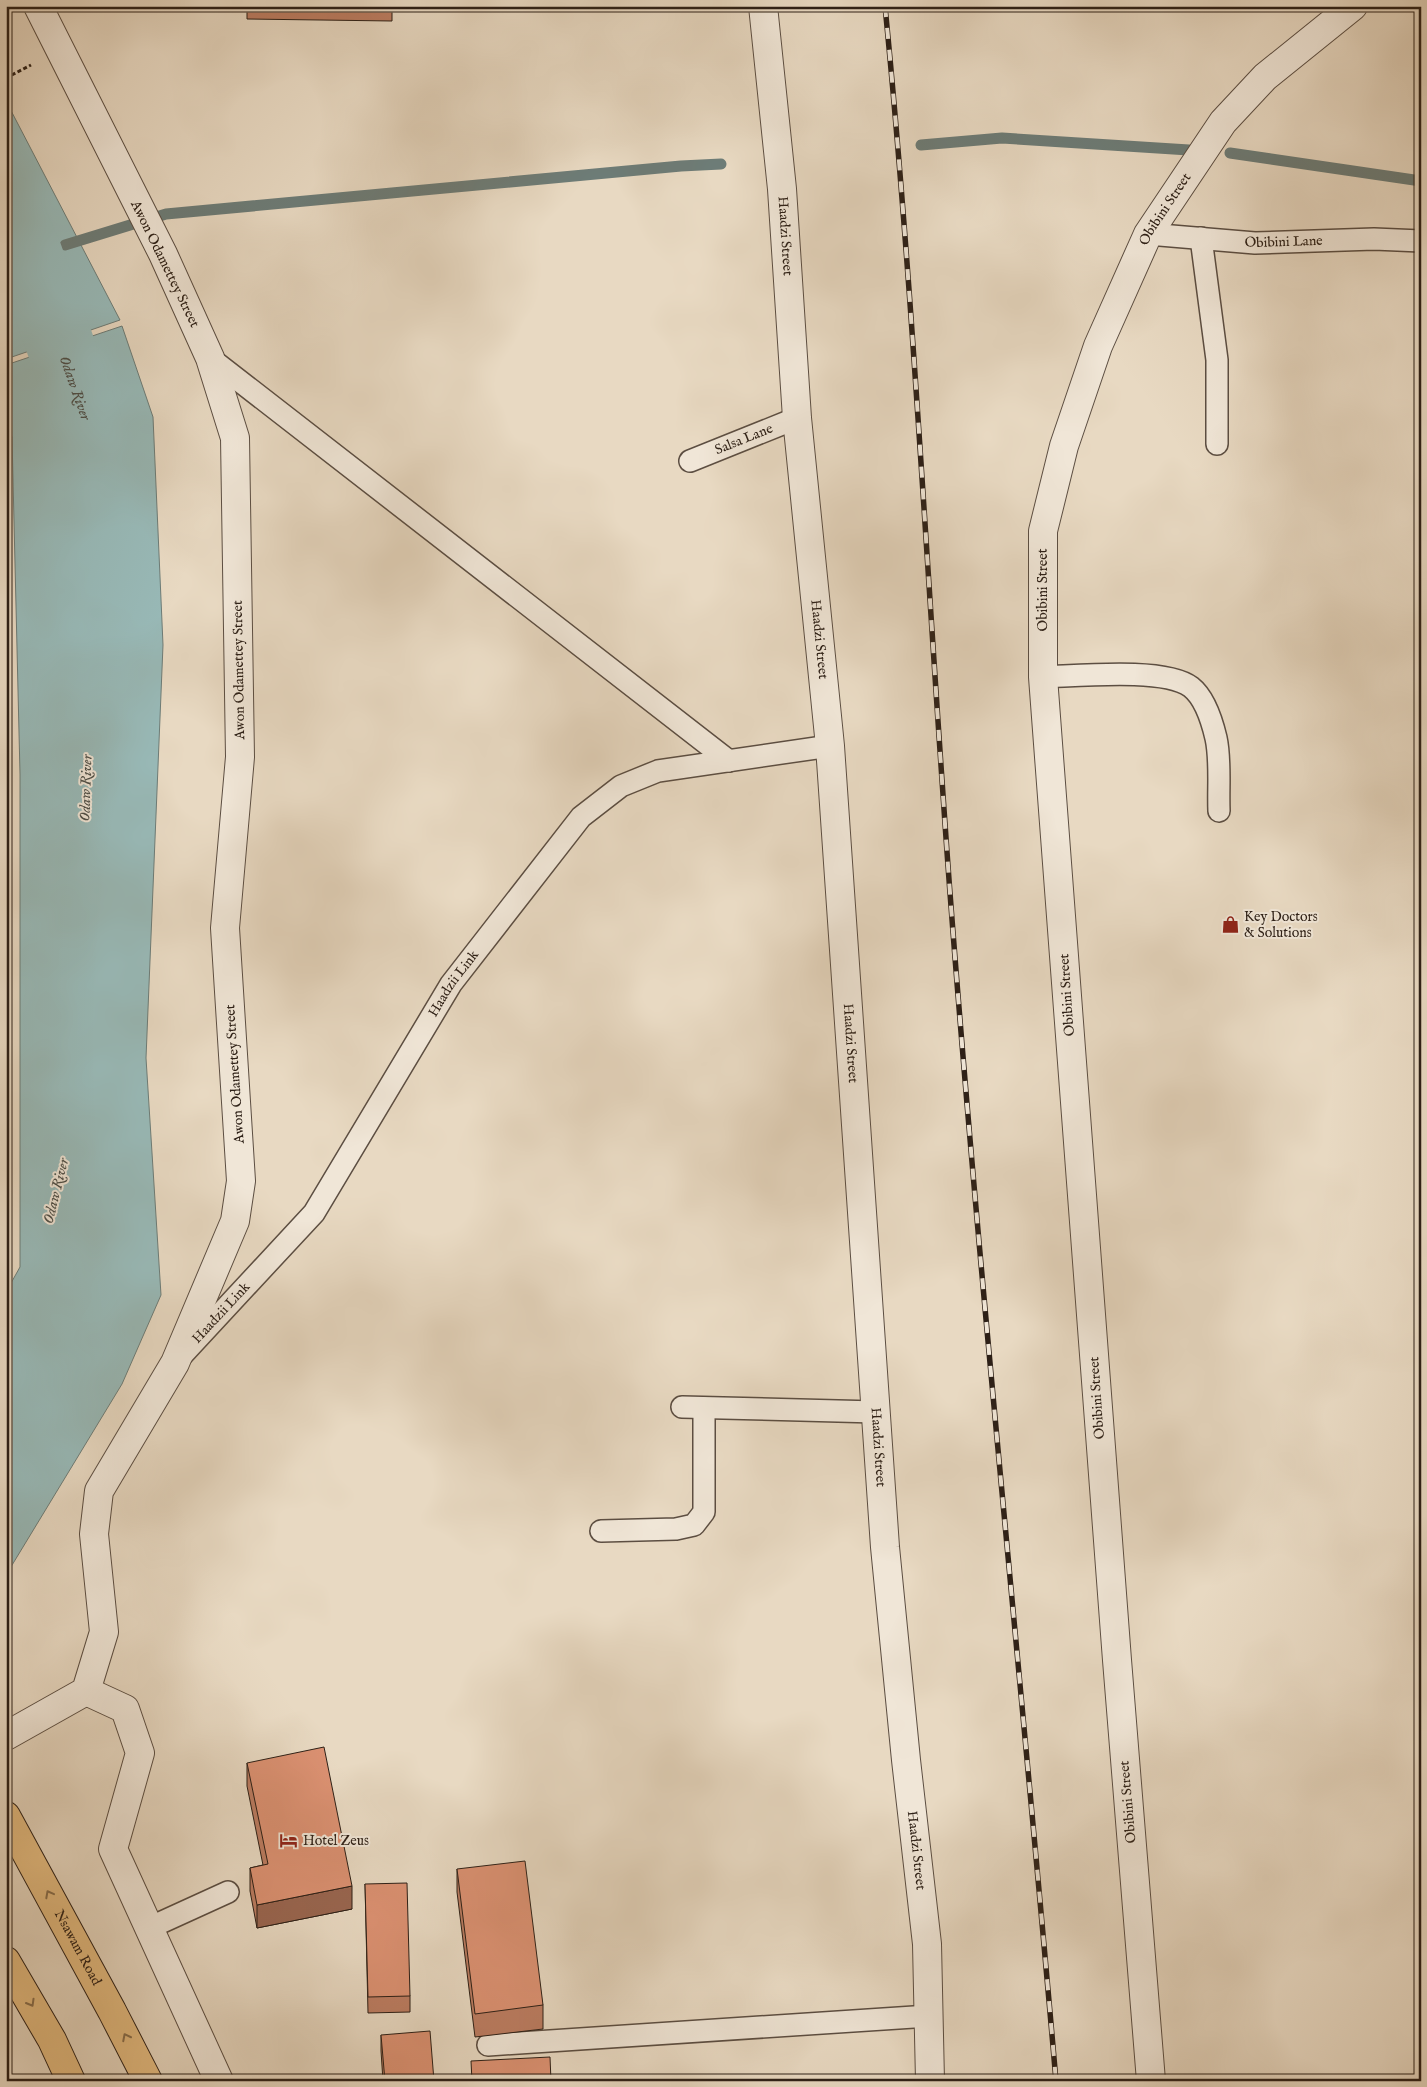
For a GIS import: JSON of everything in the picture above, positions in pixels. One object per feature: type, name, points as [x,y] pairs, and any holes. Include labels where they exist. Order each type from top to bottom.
[{"type":"highway","name":"Nsawam Road","points":[[6,1816],[148,2081]]},
{"type":"highway","points":[[6,1961],[52,2040],[72,2081]]},
{"type":"street","name":"Awon Odamettey Street","points":[[38,6],[163,254],[210,358],[235,438],[240,756],[225,928],[242,1181],[235,1221],[175,1363],[99,1491],[94,1534],[104,1632],[86,1692]]},
{"type":"street","name":"Haadzi Street","points":[[763,6],[782,190],[797,418],[830,746],[885,1547],[927,1944],[930,2081]]},
{"type":"street","name":"Obibini Street","points":[[1151,2081],[1117,1660],[1043,677],[1043,531],[1064,446],[1098,346],[1148,234],[1222,122],[1265,77],[1353,6]]},
{"type":"street","points":[[6,1736],[86,1692],[125,1709],[140,1752],[112,1849],[219,2081]]},
{"type":"lane","name":"Obibini Lane","points":[[1148,234],[1255,243],[1374,239],[1421,241]]},
{"type":"lane","points":[[1201,238],[1217,360],[1217,444]]},
{"type":"lane","points":[[210,358],[729,760]]},
{"type":"lane","name":"Salsa Lane","points":[[690,461],[797,418]]},
{"type":"lane","points":[[1043,677],[1141,674],[1182,682],[1192,688],[1209,713],[1216,740],[1219,811]]},
{"type":"lane","name":"Haadzii Link","points":[[175,1363],[314,1214],[451,984],[581,817],[621,786],[658,771],[830,746]]},
{"type":"lane","points":[[682,1407],[876,1412]]},
{"type":"lane","points":[[601,1531],[676,1529],[694,1525],[704,1512],[704,1408]]},
{"type":"lane","points":[[149,1928],[228,1892]]},
{"type":"lane","points":[[488,2044],[929,2016]]},
{"type":"water","points":[[6,101],[120,320],[6,359]]},
{"type":"water","points":[[122,326],[153,417],[163,645],[146,1058],[161,1295],[122,1384],[6,1575],[6,1292],[20,1267],[20,774],[12,437],[6,420],[6,365]]},
{"type":"building","points":[[324,1747],[352,1886],[257,1905],[250,1868],[268,1864],[247,1763]]},
{"type":"building","points":[[525,1861],[543,2005],[475,2014],[457,1869]]},
{"type":"building","points":[[407,1883],[410,1996],[368,1997],[365,1884]]},
{"type":"building","points":[[430,2031],[434,2081],[385,2081],[381,2035]]},
{"type":"building","points":[[550,2057],[551,2081],[472,2081],[471,2061]]},
{"type":"waterway","points":[[921,145],[1002,138],[1189,150]]},
{"type":"waterway","points":[[1230,153],[1421,181]]},
{"type":"waterway","points":[[65,245],[166,214],[681,166],[721,164]]},
{"type":"waterway","name":"Odaw River","points":[[6,207],[29,256],[92,435]]},
{"type":"railway","points":[[885,6],[904,227],[962,1042],[1056,2081]]},
{"type":"place","name":"Key Doctors & Solutions","points":[[1230,925]]},
{"type":"place","name":"Hotel Zeus","points":[[289,1841]]}]
